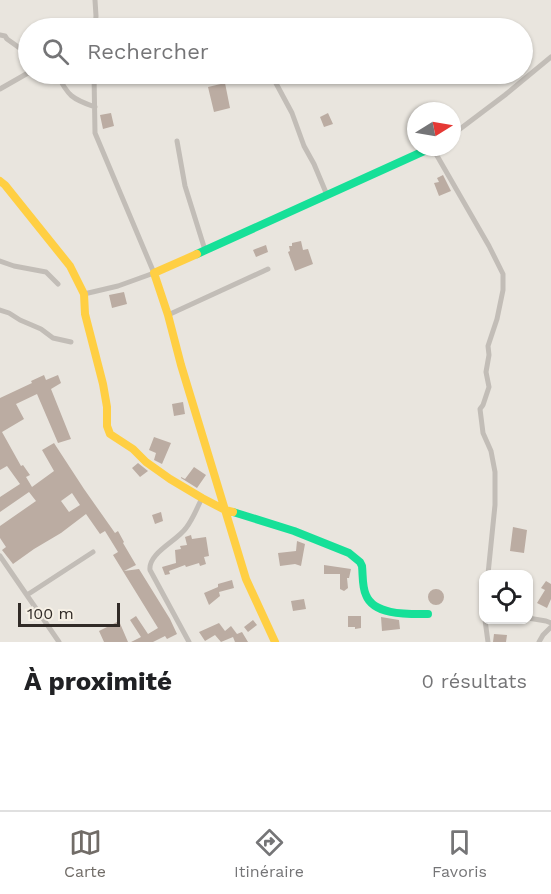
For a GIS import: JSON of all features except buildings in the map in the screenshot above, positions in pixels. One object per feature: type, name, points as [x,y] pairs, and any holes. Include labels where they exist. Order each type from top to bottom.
[{"type":"street","points":[[95,0],[96,18]]},
{"type":"street","points":[[0,35],[5,36],[18,47]]},
{"type":"street","points":[[533,71],[551,57]]},
{"type":"street","points":[[0,89],[18,79]]},
{"type":"street","points":[[62,84],[76,101],[95,107]]},
{"type":"street","points":[[94,84],[97,138],[154,273],[246,579],[275,642]]},
{"type":"street","points":[[276,84],[292,113],[304,146],[327,195]]},
{"type":"street","points":[[461,128],[517,84]]},
{"type":"street","points":[[177,141],[185,186],[205,250]]},
{"type":"street","points":[[84,294],[118,286],[154,273],[413,156]]},
{"type":"street","points":[[438,156],[503,274],[500,309],[488,346],[486,372],[489,387],[480,409],[483,433],[491,451],[495,472],[495,505],[488,570]]},
{"type":"street","points":[[0,182],[5,185],[70,266],[84,294],[85,314],[107,402],[107,426],[110,434],[133,449],[157,470],[225,510],[294,531],[349,553],[360,562],[365,594],[369,602],[376,607],[404,614],[428,614]]},
{"type":"street","points":[[0,261],[46,272],[58,284]]},
{"type":"street","points":[[168,315],[268,269]]},
{"type":"street","points":[[0,310],[41,329],[53,338],[71,342]]},
{"type":"street","points":[[189,642],[149,566],[154,556],[185,530],[202,498]]},
{"type":"street","points":[[27,595],[93,552]]},
{"type":"street","points":[[0,556],[59,642]]},
{"type":"street","points":[[533,620],[551,625],[539,642]]},
{"type":"street","points":[[485,624],[488,642]]},
{"type":"traffic: fast","points":[[197,254],[413,156]]},
{"type":"traffic: fast","points":[[233,512],[294,531],[349,553],[362,566],[363,585],[370,602],[393,612],[428,614]]},
{"type":"traffic: slow","points":[[0,181],[70,266],[84,294],[85,314],[103,384],[107,407],[107,426],[110,434],[133,449],[146,462],[170,479],[202,498],[233,512]]},
{"type":"traffic: slow","points":[[197,254],[154,273],[246,579],[275,642]]}]
